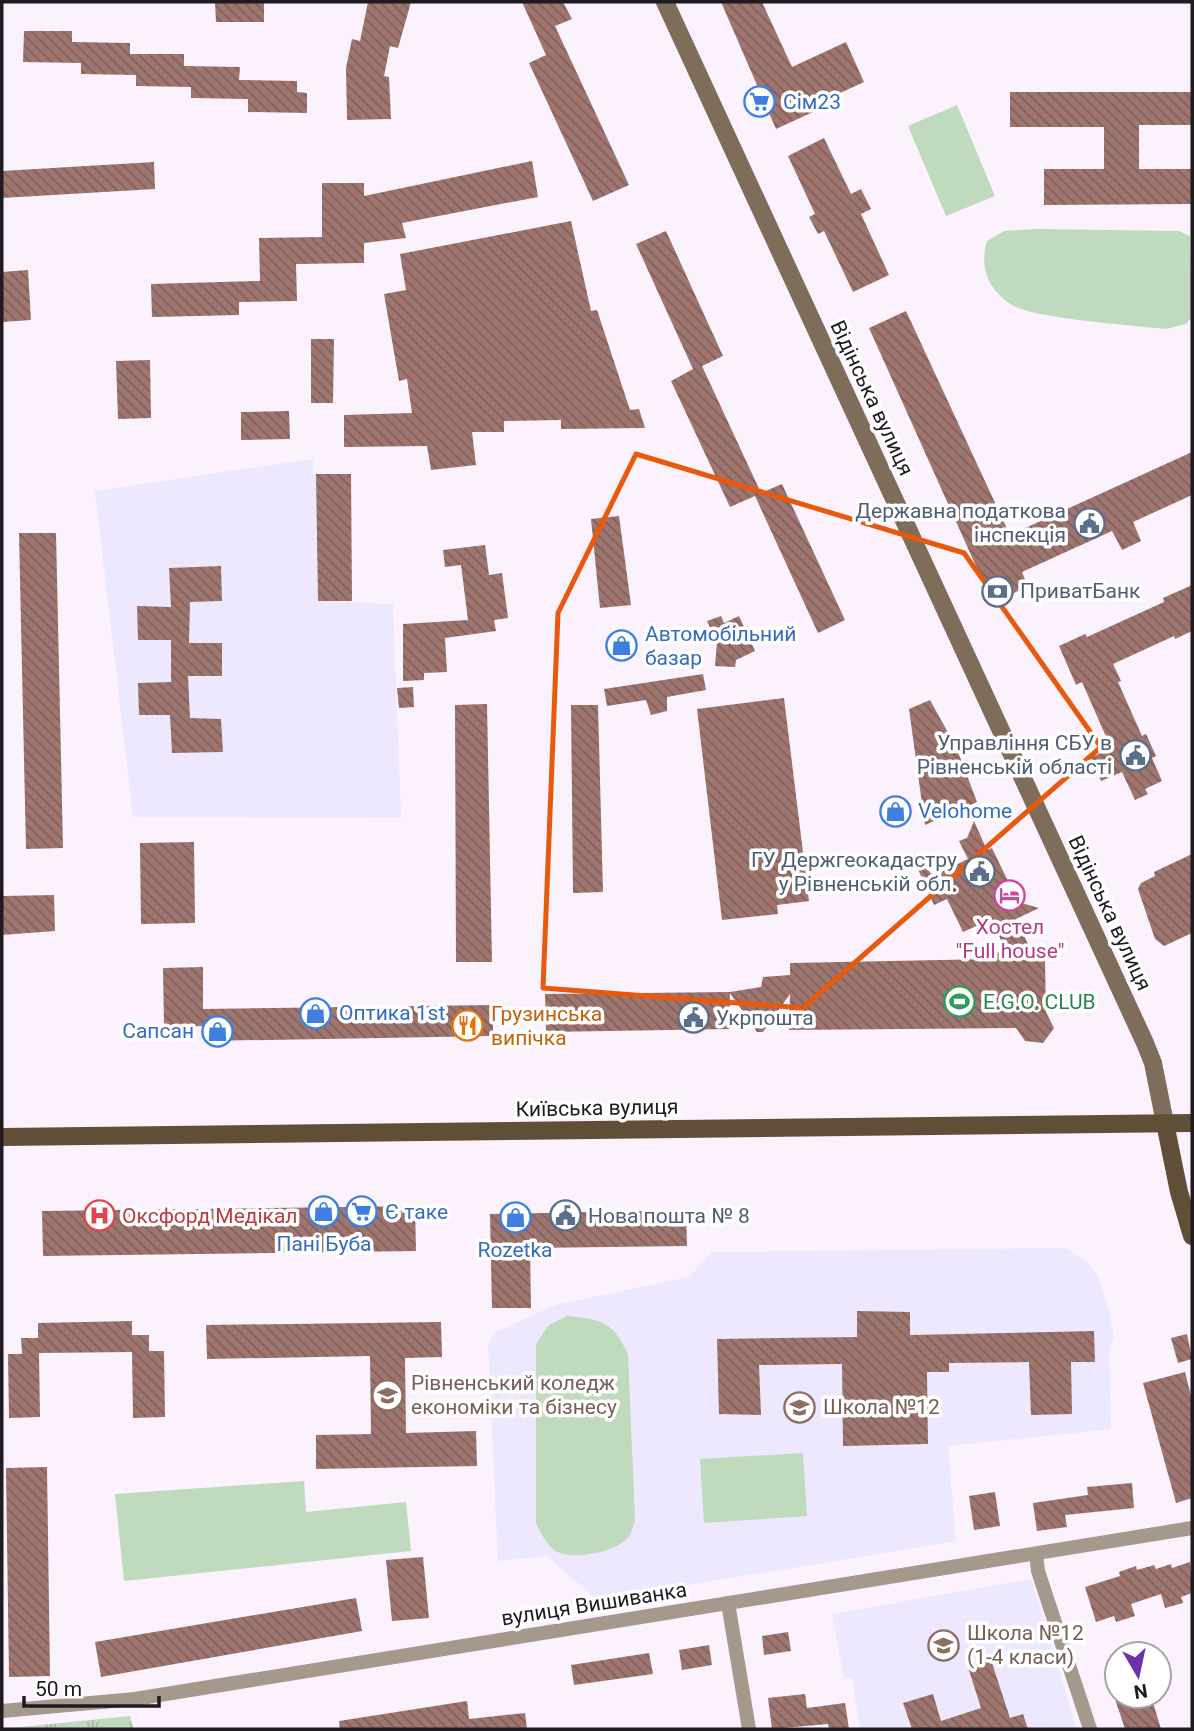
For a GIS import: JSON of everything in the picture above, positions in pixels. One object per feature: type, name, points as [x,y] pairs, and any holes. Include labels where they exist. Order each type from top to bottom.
[{"type":"main road","name":"Відінська вулиця","points":[[665,2],[1145,1043],[1153,1063],[1165,1123]]},
{"type":"main road","points":[[1165,1123],[1179,1192],[1192,1236]]},
{"type":"main road","name":"Київська вулиця","points":[[2,1137],[1192,1123]]},
{"type":"street","name":"вулиця Вишиванка","points":[[2,1711],[135,1699],[1192,1528]]},
{"type":"street","points":[[1036,1554],[1038,1570],[1090,1729]]},
{"type":"street","points":[[728,1603],[749,1729]]},
{"type":"highlighted area","points":[[636,454],[964,553],[1101,747],[803,1008],[543,988],[558,613]]},
{"type":"shaded area","points":[[313,459],[313,474],[316,474],[318,601],[393,604],[401,818],[133,817],[95,491]]},
{"type":"shaded area","name":"Школа №12","points":[[1066,1248],[1086,1261],[1098,1276],[1109,1310],[1114,1337],[1109,1348],[1111,1429],[948,1446],[956,1541],[597,1600],[547,1556],[498,1561],[488,1344],[496,1332],[555,1305],[689,1277],[712,1252]]},
{"type":"shaded area","name":"Школа №12 (1-4 класи)","points":[[1031,1579],[1077,1729],[860,1729],[852,1677],[844,1679],[832,1614]]},
{"type":"green space","points":[[957,105],[995,196],[946,216],[908,126]]},
{"type":"green space","points":[[1004,231],[1179,231],[1190,236],[1192,317],[1186,324],[1166,329],[1063,318],[1012,305],[997,292],[987,277],[984,260],[987,241]]},
{"type":"green space","points":[[567,1316],[605,1324],[617,1335],[628,1354],[635,1520],[630,1535],[624,1542],[597,1553],[577,1555],[560,1553],[552,1548],[536,1523],[536,1344],[549,1325]]},
{"type":"green space","points":[[803,1453],[807,1516],[704,1523],[700,1459]]},
{"type":"green space","points":[[304,1481],[306,1512],[406,1502],[411,1551],[124,1581],[115,1494]]},
{"type":"green space","points":[[130,1716],[134,1729],[2,1729]]},
{"type":"building","points":[[215,2],[264,2],[264,22],[216,22]]},
{"type":"building","points":[[368,2],[411,2],[398,48],[390,46],[384,76],[389,77],[391,119],[347,120],[346,68],[352,39],[360,41]]},
{"type":"building","points":[[522,2],[563,2],[572,19],[555,26],[629,185],[593,201],[529,63],[546,55]]},
{"type":"building","points":[[721,2],[762,2],[792,67],[846,42],[864,82],[810,107],[813,112],[776,129]]},
{"type":"building","points":[[24,31],[72,31],[72,42],[130,43],[130,54],[184,54],[184,66],[240,67],[239,80],[297,81],[297,92],[307,93],[307,113],[248,112],[248,99],[191,98],[191,87],[136,86],[136,75],[81,74],[81,63],[23,62]]},
{"type":"building","points":[[1010,92],[1192,92],[1192,125],[1139,125],[1139,169],[1192,169],[1192,204],[1044,205],[1044,169],[1104,169],[1104,127],[1010,127]]},
{"type":"building","points":[[824,138],[851,194],[861,189],[871,209],[861,214],[889,275],[853,292],[824,231],[818,234],[809,217],[815,214],[788,156]]},
{"type":"building","points":[[532,161],[538,197],[402,223],[406,238],[364,243],[364,263],[296,264],[297,301],[239,302],[239,315],[152,317],[151,284],[260,281],[259,238],[322,237],[322,183],[364,183],[364,196]]},
{"type":"building","points":[[154,162],[155,189],[2,198],[2,171]]},
{"type":"building","points":[[571,221],[591,311],[597,310],[630,410],[639,409],[645,428],[561,429],[561,420],[504,421],[504,432],[472,432],[476,465],[431,470],[427,446],[344,447],[344,415],[412,413],[407,379],[399,381],[384,294],[406,290],[400,254]]},
{"type":"building","points":[[666,231],[723,356],[702,366],[761,493],[782,484],[845,620],[818,633],[755,496],[730,507],[671,381],[693,369],[636,244]]},
{"type":"building","points":[[28,270],[31,320],[2,322],[2,272]]},
{"type":"building","points":[[906,311],[1010,535],[1192,452],[1192,495],[1133,522],[1141,541],[1122,550],[1112,531],[1022,572],[1027,585],[1011,595],[999,600],[989,595],[869,328]]},
{"type":"building","points":[[311,339],[334,339],[333,403],[311,403]]},
{"type":"building","points":[[150,360],[151,418],[118,419],[116,361]]},
{"type":"building","points":[[289,411],[290,439],[241,440],[241,412]]},
{"type":"building","points":[[316,474],[351,474],[352,601],[318,601]]},
{"type":"building","points":[[619,516],[631,605],[600,608],[591,519]]},
{"type":"building","points":[[19,533],[56,533],[63,848],[26,849]]},
{"type":"building","points":[[485,545],[489,575],[502,573],[508,618],[494,620],[496,631],[445,638],[447,672],[424,673],[424,680],[403,681],[403,624],[468,620],[461,565],[445,567],[443,550]]},
{"type":"building","points":[[221,566],[222,601],[190,602],[189,643],[222,643],[222,676],[188,676],[190,718],[221,719],[223,752],[172,753],[170,715],[139,715],[138,683],[171,682],[171,640],[138,640],[137,606],[171,607],[169,568]]},
{"type":"building","points":[[1192,585],[1192,631],[1175,639],[1174,636],[1113,664],[1142,736],[1146,734],[1156,756],[1152,758],[1162,781],[1145,789],[1148,794],[1135,800],[1122,772],[1101,781],[1090,758],[1111,748],[1082,682],[1076,685],[1059,646],[1085,634],[1087,637],[1164,602],[1163,598]]},
{"type":"building","points":[[721,616],[724,623],[739,616],[755,651],[736,660],[735,667],[715,666],[717,642],[707,621]]},
{"type":"building","points":[[703,674],[706,690],[667,697],[667,711],[651,715],[646,700],[607,706],[604,689]]},
{"type":"building","points":[[413,687],[414,707],[399,708],[397,688]]},
{"type":"building","points":[[784,698],[809,901],[777,905],[778,914],[722,920],[697,709]]},
{"type":"building","points":[[930,700],[957,749],[977,802],[925,825],[909,709]]},
{"type":"building","points":[[487,704],[492,962],[456,962],[455,705]]},
{"type":"building","points":[[571,705],[598,705],[603,892],[573,893]]},
{"type":"building","points":[[974,821],[987,850],[992,848],[1018,902],[1039,908],[1016,919],[1028,944],[1029,961],[1045,960],[1046,1012],[1054,1028],[1043,1043],[1025,1041],[1016,1028],[789,1030],[790,994],[763,1032],[757,1032],[730,993],[730,1029],[546,1032],[545,994],[730,992],[761,987],[763,977],[790,975],[790,963],[992,959],[992,952],[1006,952],[992,919],[963,932],[947,899],[934,905],[912,856],[915,854],[933,876],[968,859],[959,841],[967,838]]},
{"type":"building","points":[[194,842],[195,923],[141,924],[140,843]]},
{"type":"building","points":[[1192,854],[1192,933],[1164,946],[1155,939],[1138,889],[1141,883],[1155,876],[1154,872]]},
{"type":"building","points":[[54,895],[55,931],[2,935],[2,896]]},
{"type":"building","points":[[203,967],[203,1009],[493,1005],[493,1036],[204,1041],[204,1026],[164,1027],[163,968]]},
{"type":"building","points":[[415,1206],[416,1251],[43,1256],[42,1211]]},
{"type":"building","points":[[686,1210],[687,1246],[530,1248],[531,1308],[492,1308],[490,1214]]},
{"type":"building","points":[[857,1311],[910,1312],[910,1335],[1094,1331],[1095,1362],[1071,1362],[1072,1414],[1031,1415],[1029,1362],[949,1363],[949,1372],[927,1372],[928,1444],[843,1446],[842,1364],[759,1365],[761,1415],[719,1414],[717,1339],[857,1337]]},
{"type":"building","points":[[132,1321],[132,1335],[149,1335],[149,1351],[164,1351],[165,1417],[133,1418],[132,1352],[39,1353],[40,1417],[9,1418],[8,1354],[22,1354],[21,1338],[38,1338],[38,1323]]},
{"type":"building","name":"Рівненський коледж економіки та бізнесу","points":[[441,1322],[442,1357],[405,1358],[406,1433],[476,1431],[477,1466],[316,1469],[316,1435],[371,1434],[370,1356],[207,1359],[206,1325]]},
{"type":"building","points":[[1187,1334],[1192,1359],[1178,1363],[1171,1338]]},
{"type":"building","points":[[1185,1372],[1192,1400],[1192,1498],[1176,1503],[1143,1383]]},
{"type":"building","points":[[47,1467],[50,1676],[9,1677],[6,1468]]},
{"type":"building","points":[[1132,1483],[1134,1508],[1065,1515],[1067,1527],[1037,1531],[1033,1503],[1088,1495],[1087,1487]]},
{"type":"building","points":[[995,1492],[1000,1526],[974,1530],[969,1496]]},
{"type":"building","points":[[423,1557],[429,1618],[392,1621],[386,1560]]},
{"type":"building","points":[[1190,1562],[1192,1593],[1181,1597],[1183,1603],[1165,1608],[1161,1594],[1131,1604],[1135,1616],[1116,1622],[1114,1616],[1096,1622],[1085,1587],[1120,1576],[1119,1572],[1136,1566],[1137,1570],[1154,1565],[1156,1569],[1171,1564],[1172,1568]]},
{"type":"building","points":[[356,1598],[362,1631],[101,1677],[95,1642]]},
{"type":"building","points":[[788,1632],[791,1651],[764,1655],[762,1636]]},
{"type":"building","points":[[709,1645],[712,1665],[682,1670],[679,1650]]},
{"type":"building","points":[[649,1653],[653,1674],[574,1685],[571,1665]]},
{"type":"building","points":[[991,1660],[1010,1718],[1023,1714],[1028,1729],[912,1729],[903,1703],[933,1694],[941,1721],[981,1708],[968,1667]]},
{"type":"building","points":[[805,1694],[807,1708],[845,1703],[849,1729],[829,1729],[828,1724],[772,1729],[768,1698]]},
{"type":"building","points":[[467,1701],[469,1719],[525,1713],[527,1729],[340,1729],[339,1721]]},
{"type":"building","points":[[1119,1710],[1155,1710],[1161,1729],[1125,1729]]},
{"type":"place","name":"Сім23","points":[[760,102]]},
{"type":"place","name":"Державна податкова інспекція","points":[[1089,523]]},
{"type":"place","name":"ПриватБанк","points":[[997,591]]},
{"type":"place","name":"Автомобільний базар","points":[[622,646]]},
{"type":"place","name":"Управління СБУ в Рівненській області","points":[[1135,755]]},
{"type":"place","name":"Velohome","points":[[895,811]]},
{"type":"place","name":"ГУ Держгеокадастру у Рівненській обл.","points":[[980,872]]},
{"type":"place","name":"Хостел \"Full house\"","points":[[1010,895]]},
{"type":"place","name":"E.G.O. CLUB","points":[[960,1002]]},
{"type":"place","name":"Оптика 1st","points":[[316,1013]]},
{"type":"place","name":"Укрпошта","points":[[693,1018]]},
{"type":"place","name":"Грузинська випічка","points":[[468,1026]]},
{"type":"place","name":"Сапсан","points":[[217,1031]]},
{"type":"place","name":"Пані Буба","points":[[324,1212]]},
{"type":"place","name":"Є таке","points":[[362,1212]]},
{"type":"place","name":"Оксфорд Медікал","points":[[99,1216]]},
{"type":"place","name":"Нова пошта № 8","points":[[565,1216]]},
{"type":"place","name":"Rozetka","points":[[515,1218]]},
{"type":"place","name":"Рівненський коледж економіки та бізнесу","points":[[388,1395]]},
{"type":"place","name":"Школа №12","points":[[800,1407]]},
{"type":"place","name":"Школа №12 (1-4 класи)","points":[[944,1645]]}]
